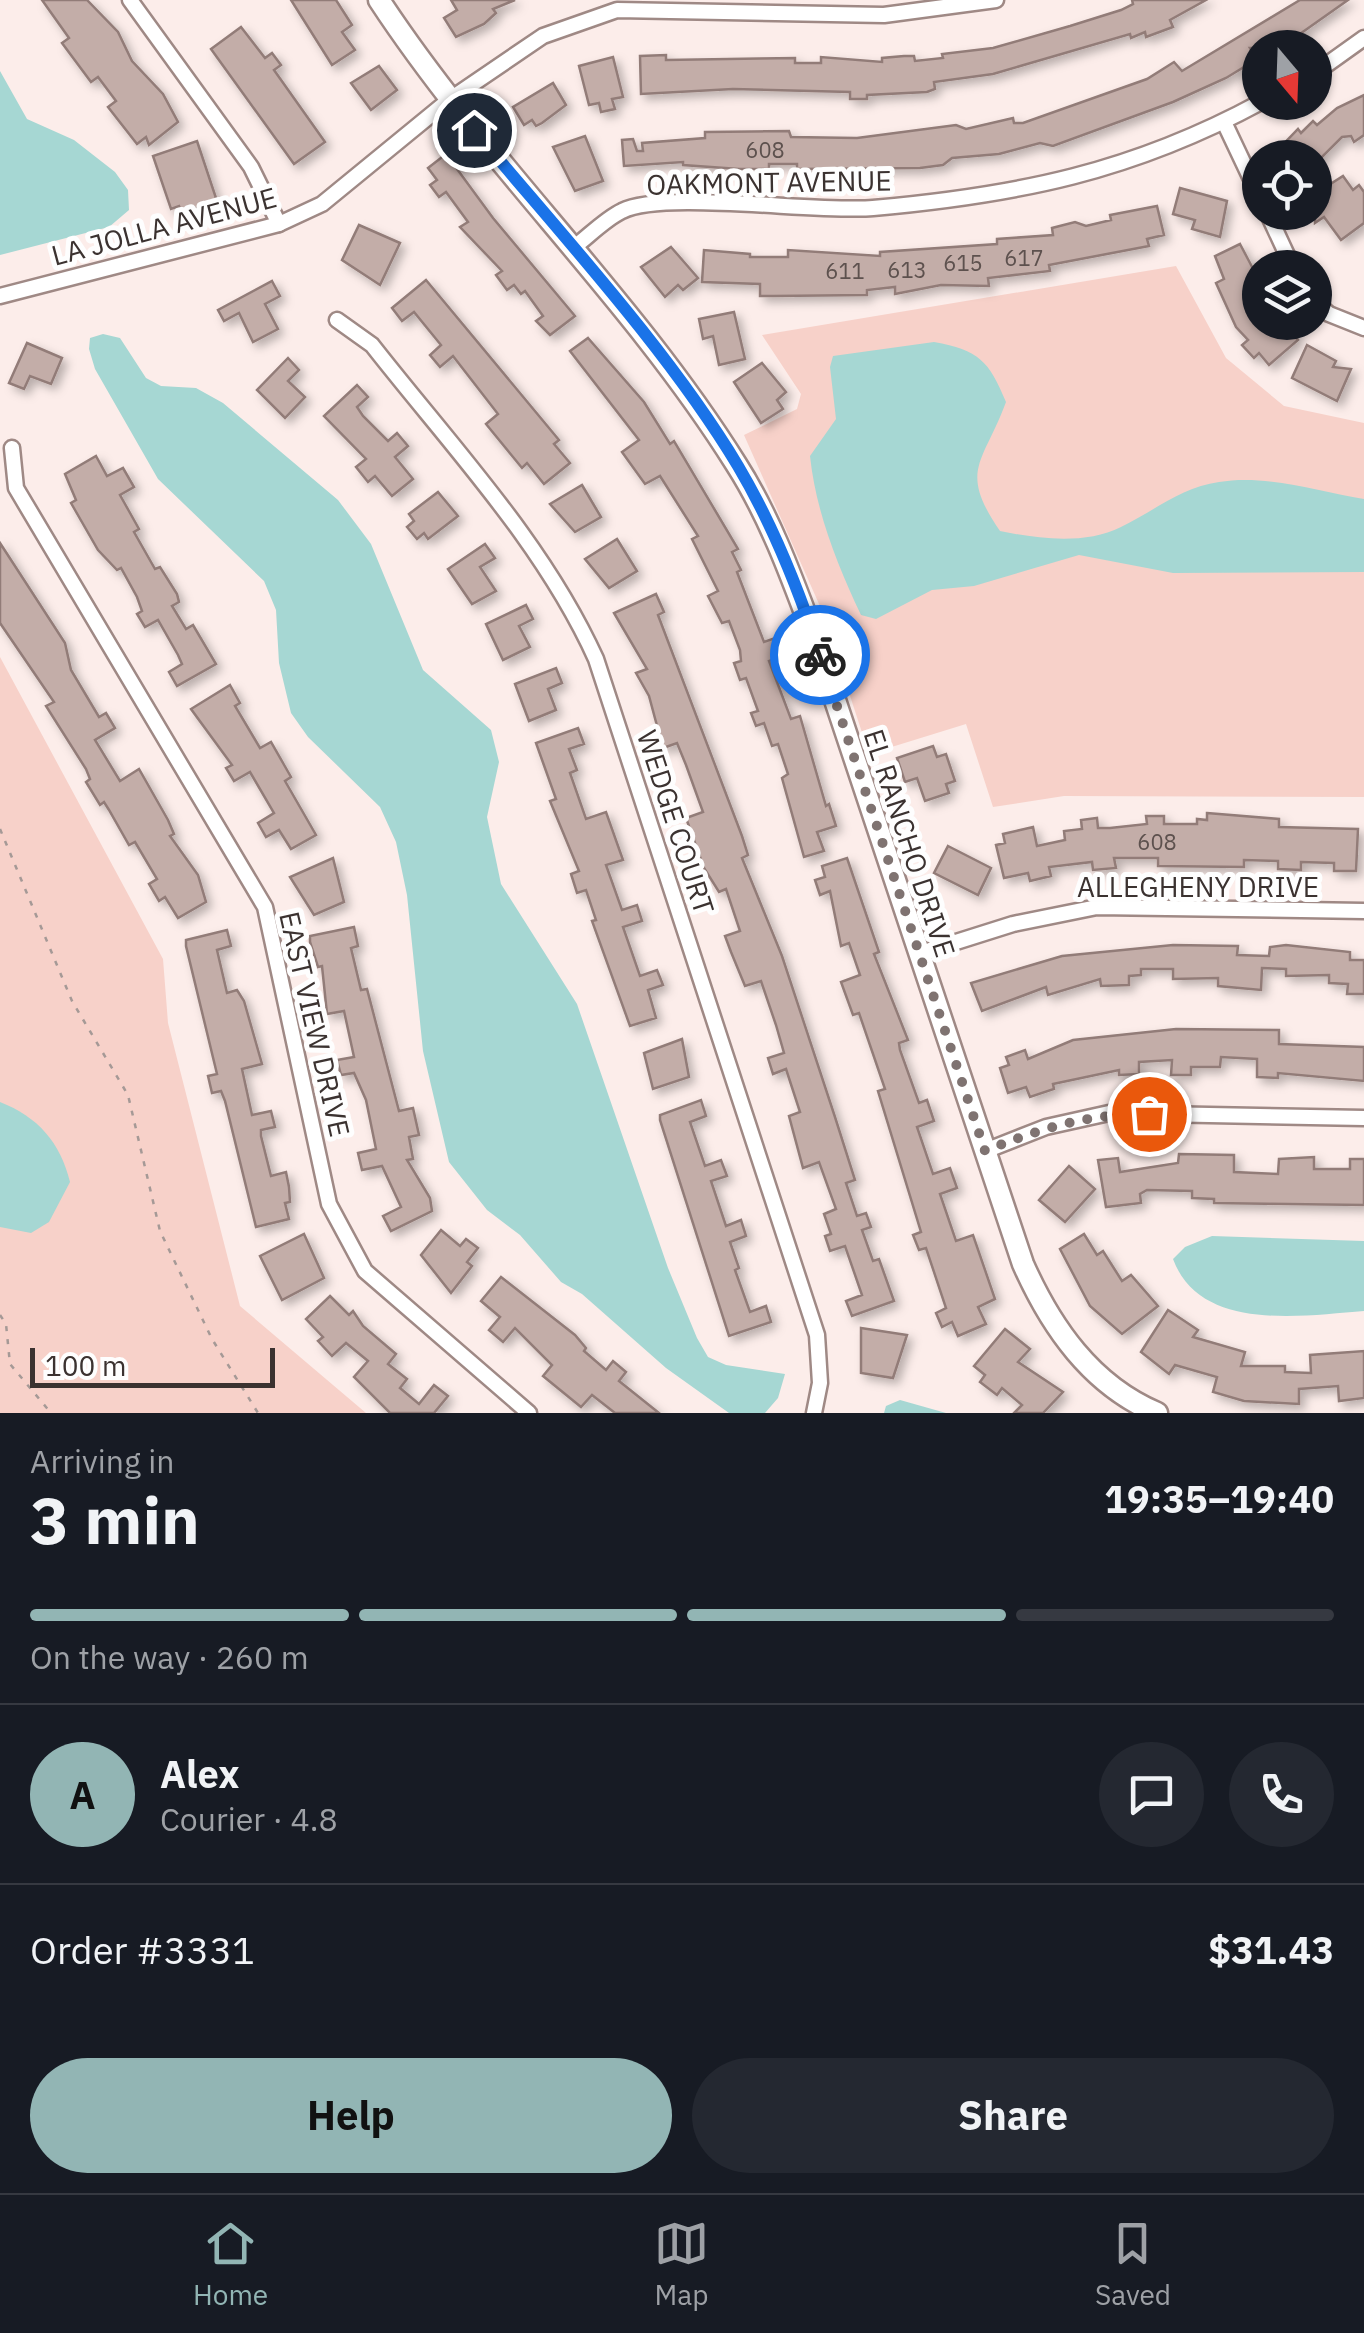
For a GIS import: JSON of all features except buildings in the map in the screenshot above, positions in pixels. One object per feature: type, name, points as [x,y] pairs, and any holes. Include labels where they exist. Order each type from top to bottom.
[{"type":"street","points":[[130,0],[252,167],[279,224]]},
{"type":"street","name":"EL RANCHO DRIVE","points":[[378,0],[450,100],[684,390],[737,466],[782,552],[1023,1264],[1046,1316],[1090,1368],[1134,1403],[1157,1413]]},
{"type":"street","name":"LA JOLLA AVENUE","points":[[0,296],[279,224],[322,204],[450,100],[542,36],[617,10],[884,15],[996,0]]},
{"type":"street","points":[[1332,61],[1364,38]]},
{"type":"street","name":"OAKMONT AVENUE","points":[[573,248],[623,210],[668,204],[868,208],[997,195],[1130,163],[1242,112]]},
{"type":"street","points":[[1224,122],[1242,160]]},
{"type":"street","points":[[1332,315],[1364,328]]},
{"type":"street","name":"WEDGE COURT","points":[[337,320],[372,345],[539,557],[570,602],[596,659],[817,1335],[820,1383],[814,1413]]},
{"type":"street","name":"EAST VIEW DRIVE","points":[[12,448],[16,488],[265,907],[329,1204],[365,1271],[529,1413]]},
{"type":"street","name":"ALLEGHENY DRIVE","points":[[918,954],[1013,924],[1097,907],[1364,911]]},
{"type":"street","points":[[985,1151],[1046,1127],[1109,1113],[1364,1118]]},
{"type":"path","points":[[0,830],[72,1001],[128,1095],[160,1231],[212,1339],[258,1413]]},
{"type":"path","points":[[0,1315],[6,1324],[10,1364],[51,1413]]},
{"type":"shaded area","points":[[1176,266],[1226,358],[1284,406],[1364,423],[1364,797],[1064,796],[993,807],[966,724],[869,754],[823,613],[744,435],[797,409],[801,394],[762,335]]},
{"type":"shaded area","points":[[0,657],[163,959],[168,1023],[240,1306],[366,1413],[0,1413]]},
{"type":"water","points":[[0,71],[27,119],[74,140],[115,172],[128,190],[129,210],[109,227],[0,255]]},
{"type":"water","points":[[103,334],[120,338],[146,378],[161,386],[196,388],[223,403],[338,500],[371,544],[423,670],[491,730],[499,762],[487,817],[501,884],[577,1004],[668,1268],[708,1357],[726,1365],[785,1374],[778,1398],[765,1413],[729,1413],[666,1368],[582,1294],[561,1282],[520,1235],[487,1210],[449,1162],[423,1051],[407,895],[396,842],[380,807],[308,737],[291,713],[279,663],[276,610],[264,581],[158,479],[95,369],[90,338]]},
{"type":"water","points":[[934,342],[962,349],[981,360],[1006,402],[983,454],[977,480],[987,510],[1000,531],[1045,538],[1092,536],[1121,527],[1180,494],[1206,485],[1237,480],[1273,482],[1364,499],[1364,572],[1173,573],[1079,555],[974,586],[932,590],[876,619],[861,615],[829,537],[810,456],[836,419],[830,367],[833,356]]},
{"type":"water","points":[[0,1102],[26,1115],[46,1133],[70,1182],[49,1222],[31,1233],[0,1227]]},
{"type":"water","points":[[1212,1236],[1364,1241],[1364,1311],[1255,1314],[1205,1299],[1186,1282],[1173,1259],[1185,1247]]},
{"type":"water","points":[[900,1400],[946,1413],[884,1413],[886,1406]]},
{"type":"way so far","points":[[820,655],[985,1151],[1046,1127],[1109,1113],[1149,1114]]},
{"type":"route","points":[[474,130],[573,248],[684,390],[737,466],[782,552],[820,655]]}]
